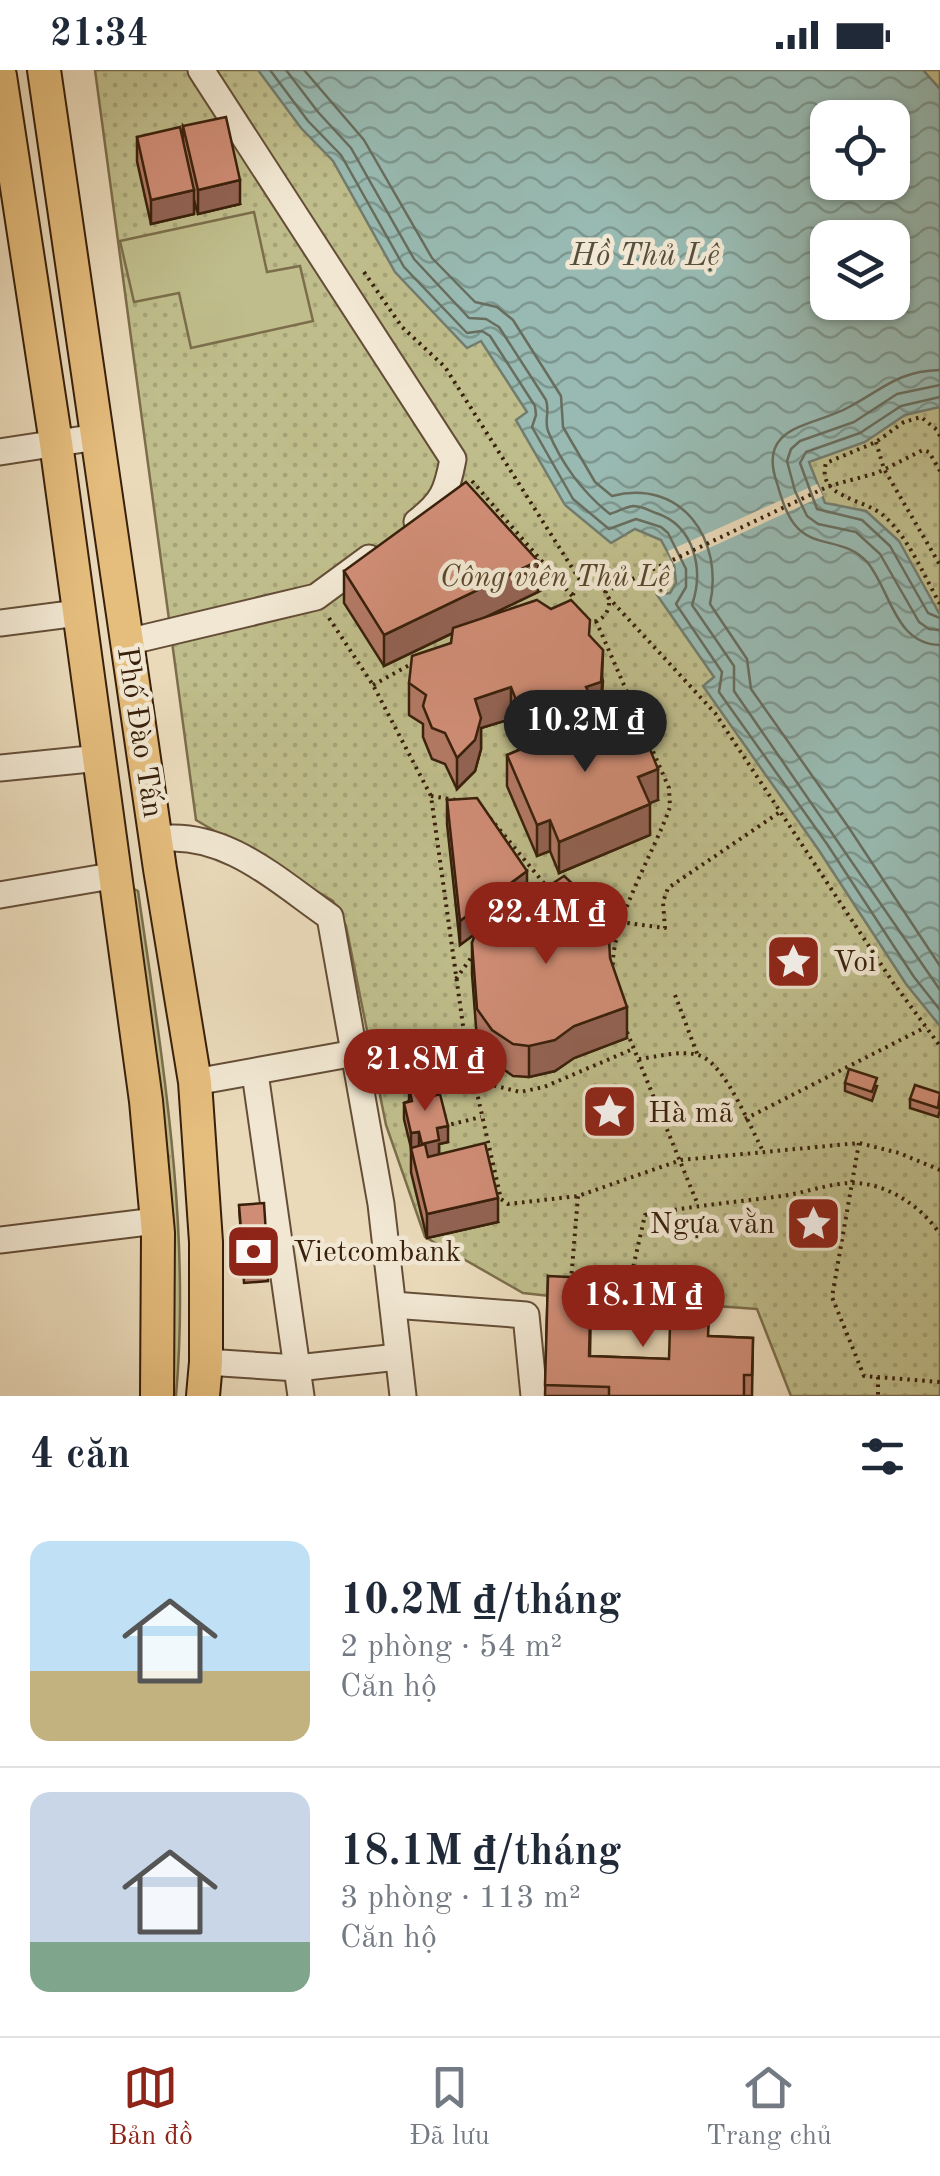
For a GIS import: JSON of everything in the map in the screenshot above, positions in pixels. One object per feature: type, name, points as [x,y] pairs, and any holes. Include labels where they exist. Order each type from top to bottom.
[{"type":"main road","name":"Phố Đào Tấn","points":[[44,70],[194,1082],[206,1242],[206,1362],[202,1396]]},
{"type":"main road","name":"Phố Đào Tấn","points":[[0,76],[100,758],[104,877],[146,1101],[160,1283],[157,1396]]},
{"type":"street","points":[[127,642],[316,597],[437,506],[448,486],[453,459],[200,70]]},
{"type":"street","points":[[0,452],[97,437]]},
{"type":"street","points":[[0,622],[78,612]]},
{"type":"street","points":[[0,768],[100,758]]},
{"type":"street","points":[[158,839],[181,836],[239,853],[330,917],[381,1204],[403,1396]]},
{"type":"street","points":[[0,895],[104,877]]},
{"type":"street","points":[[194,1082],[355,1052]]},
{"type":"street","points":[[255,1073],[300,1396]]},
{"type":"street","points":[[0,1240],[156,1221]]},
{"type":"street","points":[[394,1306],[526,1316],[534,1396]]},
{"type":"street","points":[[206,1362],[298,1368],[398,1357]]},
{"type":"path","points":[[358,265],[402,327],[445,366],[584,585]]},
{"type":"path","points":[[940,436],[920,417],[904,422],[876,442],[826,463],[824,470],[829,486],[838,494],[866,502],[886,518],[940,604]]},
{"type":"path","points":[[876,442],[884,469],[940,565]]},
{"type":"path","points":[[607,595],[666,561],[829,486],[884,469],[923,450],[940,471]]},
{"type":"path","points":[[453,459],[572,597],[578,616],[596,621]]},
{"type":"path","points":[[572,597],[584,585],[594,584],[715,714],[940,1046]]},
{"type":"path","points":[[596,621],[606,614],[607,595]]},
{"type":"path","points":[[316,597],[373,684],[431,796],[472,1077],[501,1199],[508,1204],[578,1196],[681,1160],[860,1143],[900,1153],[940,1170]]},
{"type":"path","points":[[596,621],[670,788],[670,807],[662,832],[612,952],[613,969]]},
{"type":"path","points":[[373,684],[414,662]]},
{"type":"path","points":[[431,796],[468,802]]},
{"type":"path","points":[[479,810],[491,818],[556,896]]},
{"type":"path","points":[[599,918],[664,928],[668,888],[780,812]]},
{"type":"path","points":[[456,979],[472,956],[484,948]]},
{"type":"path","points":[[674,996],[698,1056],[720,1073],[765,1154]]},
{"type":"path","points":[[745,1119],[926,1027]]},
{"type":"path","points":[[626,1031],[698,1205]]},
{"type":"path","points":[[435,1112],[428,1085],[472,1077],[520,1092],[544,1087],[634,1049]]},
{"type":"path","points":[[638,1060],[678,1054],[698,1056]]},
{"type":"path","points":[[444,1126],[481,1118]]},
{"type":"path","points":[[860,1143],[832,1297],[864,1376],[940,1382]]},
{"type":"path","points":[[477,1162],[492,1159]]},
{"type":"path","points":[[630,1282],[645,1214],[698,1205],[784,1196],[852,1183],[901,1196],[928,1217],[940,1234]]},
{"type":"path","points":[[570,1284],[578,1196]]},
{"type":"path","points":[[878,1377],[878,1396]]},
{"type":"green space","name":"Công viên Thủ Lệ","points":[[95,70],[940,70],[940,1396],[791,1396],[757,1309],[618,1295],[586,1300],[523,1293],[425,1237],[386,1125],[346,926],[333,901],[196,820]]},
{"type":"green space","points":[[254,212],[267,272],[300,266],[313,321],[191,348],[179,293],[134,302],[120,241]]},
{"type":"green space","points":[[134,889],[138,891],[172,1142],[180,1269],[176,1396],[165,1396],[131,896]]},
{"type":"water","name":"Hồ Thủ Lệ","points":[[258,70],[923,70],[940,89],[940,407],[905,415],[865,442],[809,462],[825,503],[866,511],[899,541],[940,615],[940,1026],[906,984],[818,849],[703,686],[714,677],[657,595],[670,593],[676,583],[674,564],[661,540],[635,529],[611,543],[565,505],[516,420],[527,412],[481,341],[467,348],[395,272],[333,161],[301,128]]},
{"type":"pier","points":[[817,484],[823,496],[674,564],[668,551]]},
{"type":"building","points":[[226,117],[240,180],[198,190],[183,126]]},
{"type":"building","points":[[180,127],[194,190],[151,200],[137,137]]},
{"type":"building","points":[[466,482],[538,561],[384,635],[344,571]]},
{"type":"building","points":[[537,600],[551,609],[571,600],[590,620],[589,635],[603,650],[601,682],[586,687],[589,693],[524,720],[511,687],[475,699],[481,718],[475,740],[457,758],[445,733],[432,728],[423,706],[426,695],[409,683],[412,656],[451,643],[453,628]]},
{"type":"building","points":[[621,707],[635,740],[645,737],[658,769],[638,777],[650,804],[559,842],[550,820],[537,825],[507,755]]},
{"type":"building","points":[[477,798],[527,871],[460,921],[447,800]]},
{"type":"building","points":[[564,876],[586,896],[607,901],[610,958],[627,1007],[574,1026],[555,1040],[529,1046],[513,1044],[492,1030],[477,1009],[472,943],[475,934]]},
{"type":"building","points":[[849,1069],[877,1078],[872,1092],[845,1083]]},
{"type":"building","points":[[426,1084],[430,1097],[440,1094],[448,1126],[437,1128],[439,1140],[422,1144],[419,1132],[411,1133],[404,1103],[412,1101],[409,1088]]},
{"type":"building","points":[[915,1085],[940,1093],[938,1108],[910,1099]]},
{"type":"building","points":[[485,1143],[498,1198],[427,1214],[411,1148],[425,1144],[428,1157]]},
{"type":"building","name":"Vietcombank","points":[[264,1203],[268,1264],[244,1266],[239,1205]]},
{"type":"building","points":[[548,1276],[591,1278],[589,1356],[669,1359],[671,1294],[710,1295],[708,1336],[753,1338],[752,1375],[744,1375],[744,1396],[609,1396],[609,1387],[545,1385]]},
{"type":"place","name":"Voi","points":[[794,961]]},
{"type":"place","name":"Hà mã","points":[[609,1112]]},
{"type":"place","name":"Ngựa vằn","points":[[814,1223]]},
{"type":"place","name":"Vietcombank","points":[[254,1251]]}]
